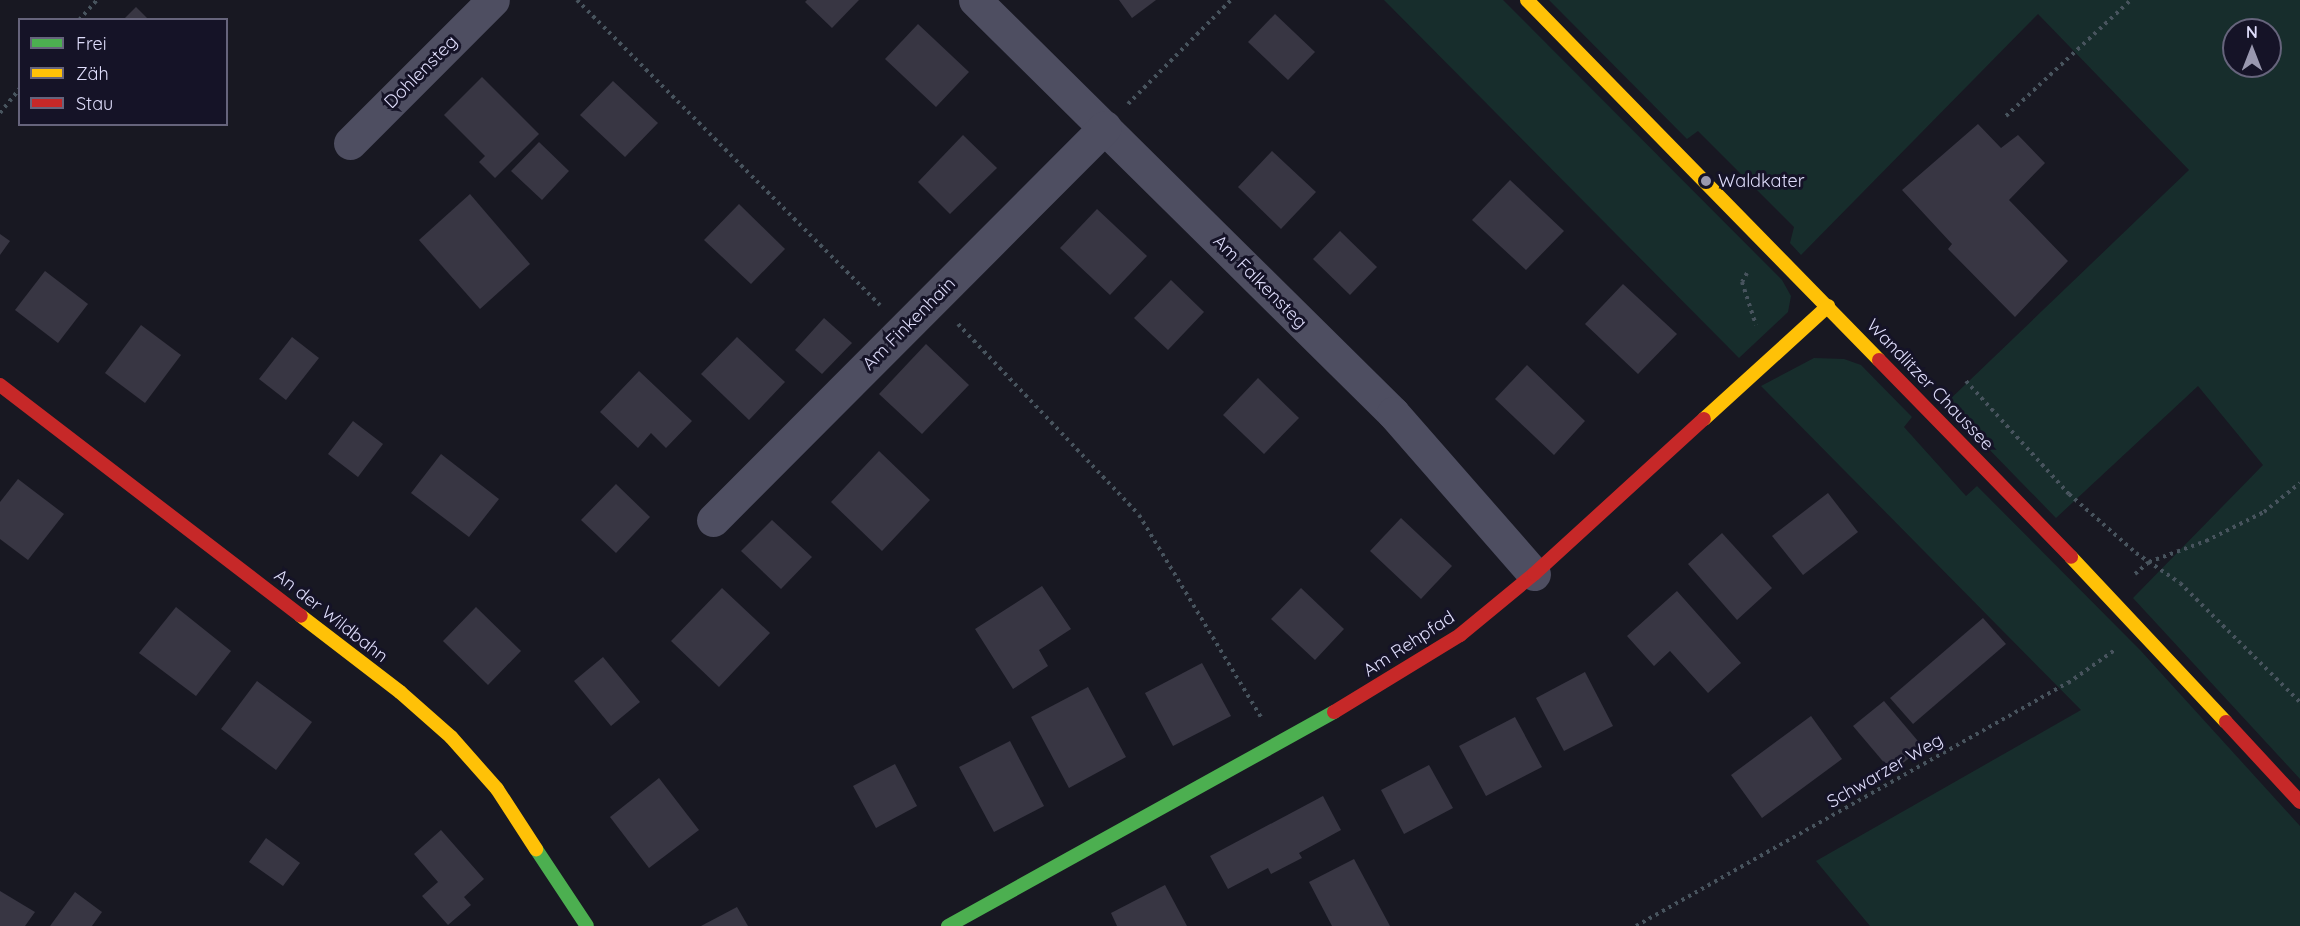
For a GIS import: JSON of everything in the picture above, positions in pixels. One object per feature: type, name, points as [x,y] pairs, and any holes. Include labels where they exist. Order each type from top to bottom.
[{"type":"street","name":"Dohlensteg","points":[[350,143],[493,0]]},
{"type":"street","name":"Am Falkensteg","points":[[975,0],[1393,413],[1534,574]]},
{"type":"street","name":"Wandlitzer Chaussee","points":[[1527,0],[2140,627],[2300,802]]},
{"type":"street","name":"Am Finkenhain","points":[[713,520],[935,300],[1104,128]]},
{"type":"street","name":"Am Rehpfad","points":[[948,926],[1279,746],[1460,635],[1534,574],[1828,306]]},
{"type":"street","name":"An der Wildbahn","points":[[0,385],[400,692],[451,736],[497,789],[587,926]]},
{"type":"path","points":[[81,18],[97,0]]},
{"type":"path","points":[[577,0],[904,329]]},
{"type":"path","points":[[1104,128],[1231,0]]},
{"type":"path","points":[[2006,116],[2131,0]]},
{"type":"path","points":[[0,113],[18,90]]},
{"type":"path","points":[[1764,241],[1742,282],[1768,361]]},
{"type":"path","points":[[935,300],[1139,515],[1279,746]]},
{"type":"path","points":[[1966,381],[2069,494],[2149,562],[2180,583],[2300,702]]},
{"type":"path","points":[[2109,596],[2149,562],[2206,541],[2264,512],[2300,483]]},
{"type":"path","name":"Schwarzer Weg","points":[[1636,926],[2068,683],[2105,659],[2140,627]]},
{"type":"green space","points":[[1384,0],[1503,0],[1782,280],[1791,296],[1788,312],[1739,358]]},
{"type":"green space","points":[[1549,0],[2300,0],[2300,779],[2133,598],[2263,465],[2198,386],[2056,518],[1945,404],[2189,170],[2038,14],[1801,255],[1790,243],[1794,227],[1698,131],[1687,139]]},
{"type":"green space","points":[[1814,358],[1844,359],[1861,365],[1912,417],[1904,427],[1966,496],[1977,486],[2141,651],[2300,826],[2300,926],[1870,926],[1816,861],[2081,710],[1761,386]]},
{"type":"building","points":[[807,0],[859,0],[832,28],[805,2]]},
{"type":"building","points":[[1119,0],[1156,0],[1132,18]]},
{"type":"building","points":[[136,7],[147,18],[125,18]]},
{"type":"building","points":[[1275,14],[1315,52],[1288,80],[1248,42]]},
{"type":"building","points":[[918,24],[969,72],[936,107],[885,59]]},
{"type":"building","points":[[482,77],[539,134],[495,178],[479,162],[485,156],[444,115]]},
{"type":"building","points":[[613,81],[658,123],[625,157],[580,115]]},
{"type":"building","points":[[1978,124],[2001,148],[2018,135],[2045,163],[2009,200],[2068,261],[2015,317],[1948,249],[1952,244],[1902,190]]},
{"type":"building","points":[[963,135],[997,168],[950,214],[918,182]]},
{"type":"building","points":[[539,142],[569,171],[542,200],[511,171]]},
{"type":"building","points":[[1272,151],[1316,192],[1281,229],[1238,187]]},
{"type":"building","points":[[1510,180],[1564,231],[1526,270],[1472,220]]},
{"type":"building","points":[[470,194],[530,264],[480,309],[419,240]]},
{"type":"building","points":[[739,204],[785,249],[751,284],[704,240]]},
{"type":"building","points":[[1097,209],[1147,256],[1110,295],[1060,248]]},
{"type":"building","points":[[1340,231],[1377,267],[1350,295],[1313,259]]},
{"type":"building","points":[[0,234],[10,241],[0,255]]},
{"type":"building","points":[[45,271],[88,304],[58,343],[15,310]]},
{"type":"building","points":[[1171,280],[1204,312],[1168,350],[1134,318]]},
{"type":"building","points":[[1623,284],[1677,334],[1638,374],[1585,324]]},
{"type":"building","points":[[824,318],[852,343],[822,374],[795,350]]},
{"type":"building","points":[[141,325],[181,355],[145,403],[105,373]]},
{"type":"building","points":[[292,337],[319,358],[286,400],[259,379]]},
{"type":"building","points":[[737,337],[785,382],[749,420],[701,374]]},
{"type":"building","points":[[926,344],[969,385],[922,434],[879,394]]},
{"type":"building","points":[[1527,365],[1585,421],[1554,455],[1495,399]]},
{"type":"building","points":[[639,371],[692,421],[666,448],[651,433],[638,448],[600,412]]},
{"type":"building","points":[[1258,378],[1299,418],[1264,454],[1223,415]]},
{"type":"building","points":[[353,421],[383,444],[358,477],[328,454]]},
{"type":"building","points":[[879,451],[930,500],[882,551],[831,502]]},
{"type":"building","points":[[441,454],[499,499],[469,537],[411,493]]},
{"type":"building","points":[[18,479],[64,514],[28,560],[0,539],[0,502]]},
{"type":"building","points":[[616,484],[650,517],[616,553],[581,520]]},
{"type":"building","points":[[1828,493],[1858,532],[1803,575],[1772,536]]},
{"type":"building","points":[[1401,518],[1452,566],[1421,599],[1370,551]]},
{"type":"building","points":[[772,520],[812,557],[781,589],[741,551]]},
{"type":"building","points":[[1722,533],[1772,588],[1737,620],[1688,564]]},
{"type":"building","points":[[1042,586],[1071,629],[1039,650],[1048,666],[1013,689],[975,629]]},
{"type":"building","points":[[722,588],[770,633],[719,687],[671,641]]},
{"type":"building","points":[[1301,588],[1344,629],[1315,660],[1271,619]]},
{"type":"building","points":[[1677,591],[1741,663],[1708,693],[1670,651],[1654,666],[1627,636]]},
{"type":"building","points":[[176,607],[231,651],[196,696],[139,653]]},
{"type":"building","points":[[476,607],[521,651],[488,685],[443,641]]},
{"type":"building","points":[[1983,618],[2006,644],[1913,724],[1890,698]]},
{"type":"building","points":[[603,657],[640,702],[611,726],[574,681]]},
{"type":"building","points":[[1202,663],[1231,716],[1173,746],[1145,693]]},
{"type":"building","points":[[1585,672],[1613,726],[1564,751],[1536,698]]},
{"type":"building","points":[[257,681],[312,722],[276,770],[221,729]]},
{"type":"building","points":[[1088,687],[1126,757],[1069,788],[1031,717]]},
{"type":"building","points":[[1884,701],[1923,747],[1892,772],[1853,726]]},
{"type":"building","points":[[1811,716],[1842,759],[1762,818],[1731,775]]},
{"type":"building","points":[[1515,717],[1542,767],[1486,796],[1459,746]]},
{"type":"building","points":[[1010,741],[1044,806],[994,832],[959,767]]},
{"type":"building","points":[[895,764],[917,806],[876,828],[853,786]]},
{"type":"building","points":[[1429,765],[1453,808],[1404,834],[1381,790]]},
{"type":"building","points":[[659,778],[699,830],[649,868],[610,817]]},
{"type":"building","points":[[1323,796],[1341,830],[1299,853],[1302,858],[1271,874],[1268,868],[1228,889],[1210,856]]},
{"type":"building","points":[[441,830],[484,879],[464,897],[471,905],[448,925],[422,896],[438,882],[414,854]]},
{"type":"building","points":[[266,838],[300,863],[283,886],[249,862]]},
{"type":"building","points":[[1354,859],[1390,926],[1332,926],[1309,882]]},
{"type":"building","points":[[1165,885],[1187,926],[1117,926],[1111,913]]},
{"type":"building","points":[[0,891],[35,912],[25,926],[0,926]]},
{"type":"building","points":[[75,892],[102,912],[92,926],[50,926]]},
{"type":"building","points":[[737,907],[748,926],[701,926]]},
{"type":"traffic: fast","points":[[948,926],[1334,712]]},
{"type":"traffic: fast","points":[[536,849],[587,926]]},
{"type":"traffic: slow","points":[[1527,0],[1879,360]]},
{"type":"traffic: slow","points":[[1704,419],[1828,306]]},
{"type":"traffic: slow","points":[[2071,557],[2226,722]]},
{"type":"traffic: slow","points":[[301,616],[400,692],[451,737],[497,789],[536,849]]},
{"type":"traffic: jam","points":[[1879,360],[2071,557]]},
{"type":"traffic: jam","points":[[0,385],[301,616]]},
{"type":"traffic: jam","points":[[1334,712],[1460,635],[1534,574],[1704,419]]},
{"type":"traffic: jam","points":[[2226,722],[2300,802]]},
{"type":"place","name":"Waldkater","points":[[1706,181]]}]
